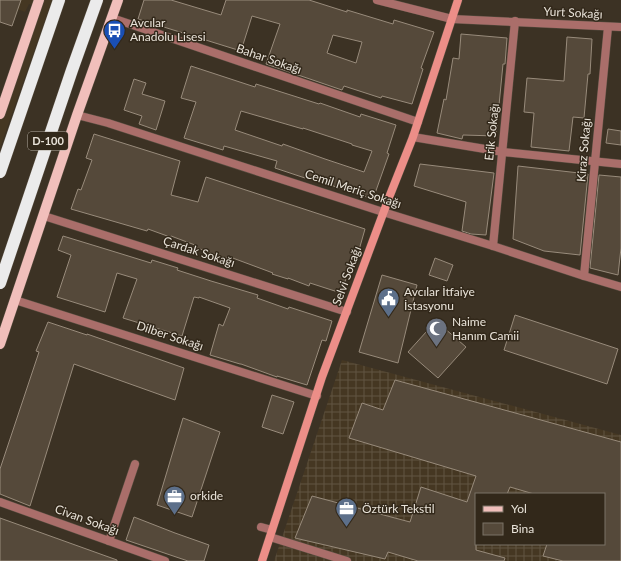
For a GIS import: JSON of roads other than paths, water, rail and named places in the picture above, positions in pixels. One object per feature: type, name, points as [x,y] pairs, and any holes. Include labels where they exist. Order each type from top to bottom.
[{"type":"highway","name":"D-100","points":[[0,172],[59,0]]},
{"type":"highway","name":"D-100","points":[[0,283],[97,0]]},
{"type":"main road","points":[[0,114],[39,0]]},
{"type":"main road","points":[[0,344],[77,115],[118,0]]},
{"type":"street","name":"Yurt Sokağı","points":[[377,0],[452,19],[621,27]]},
{"type":"street","name":"Selvi Sokağı","points":[[262,561],[322,377],[413,137],[458,0]]},
{"type":"street","name":"Bahar Sokağı","points":[[112,18],[418,122]]},
{"type":"street","name":"Erik Sokağı","points":[[493,246],[515,21]]},
{"type":"street","name":"Kiraz Sokağı","points":[[584,276],[608,27]]},
{"type":"street","name":"Cemil Meriç Sokağı","points":[[77,115],[108,123],[621,287]]},
{"type":"street","points":[[413,137],[503,152],[621,164]]},
{"type":"street","name":"Çardak Sokağı","points":[[44,216],[347,312]]},
{"type":"street","name":"Dilber Sokağı","points":[[15,300],[317,396]]},
{"type":"street","points":[[109,541],[135,464]]},
{"type":"street","name":"Civan Sokağı","points":[[0,502],[165,561]]},
{"type":"street","points":[[261,527],[271,533],[347,561]]},
{"type":"place","name":"Avcılar Anadolu Lisesi","points":[[114,50]]},
{"type":"place","name":"Avcılar İtfaiye İstasyonu","points":[[389,318]]},
{"type":"place","name":"Naime Hanım Camii","points":[[437,348]]},
{"type":"place","name":"orkide","points":[[174,516]]},
{"type":"place","name":"Öztürk Tekstil","points":[[347,528]]}]
